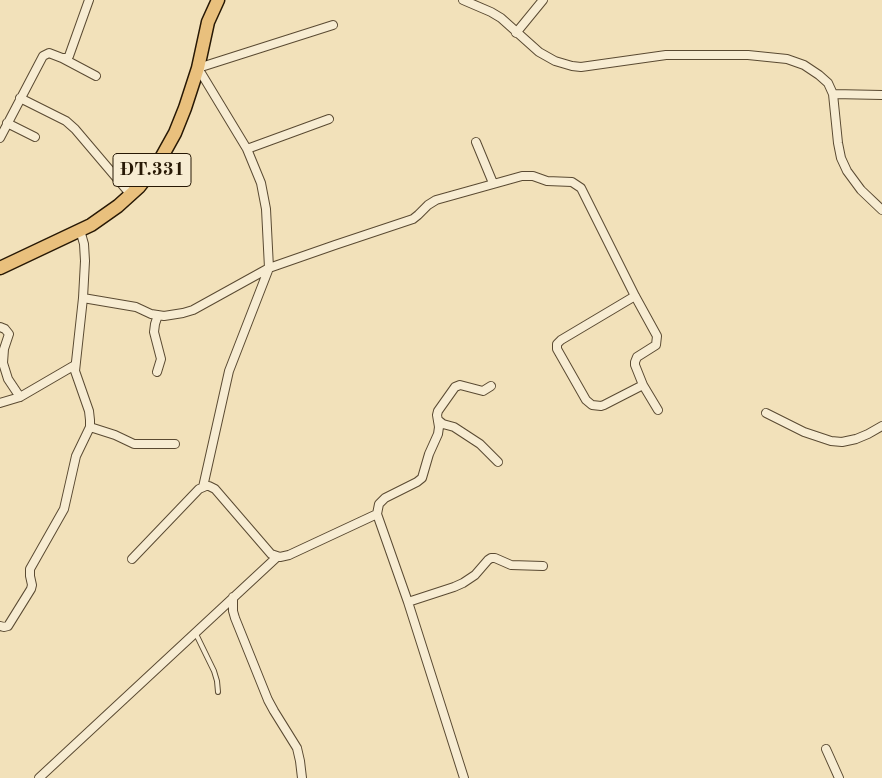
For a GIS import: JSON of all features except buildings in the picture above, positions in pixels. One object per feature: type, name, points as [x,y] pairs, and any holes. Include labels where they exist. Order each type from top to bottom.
[{"type":"main road","name":"ĐT.331","points":[[0,268],[92,225],[132,195],[160,160],[175,133],[198,68],[208,22],[218,0]]},
{"type":"street","points":[[62,58],[68,58],[70,55],[89,0]]},
{"type":"street","points":[[463,0],[496,15],[543,55],[572,66],[581,67],[666,55],[748,55],[787,59],[804,66],[828,83],[833,94],[841,158],[847,171],[861,190],[882,210]]},
{"type":"street","points":[[516,32],[543,0]]},
{"type":"street","points":[[202,487],[229,371],[269,268],[264,196],[261,183],[247,149],[198,68],[333,25]]},
{"type":"street","points":[[0,138],[44,55],[49,53],[62,58],[96,76]]},
{"type":"street","points":[[833,94],[882,95]]},
{"type":"street","points":[[20,98],[66,121],[132,195]]},
{"type":"street","points":[[247,149],[329,119]]},
{"type":"street","points":[[7,123],[35,137]]},
{"type":"street","points":[[476,142],[494,183]]},
{"type":"street","points":[[83,298],[136,306],[151,314],[183,314],[194,310],[269,268],[413,219],[432,202],[494,183],[528,175],[547,181],[572,182],[581,188],[657,338],[656,345],[640,354],[635,362],[643,385],[658,410]]},
{"type":"street","points":[[0,626],[8,626],[31,589],[30,569],[64,509],[76,456],[90,427],[89,411],[76,376],[75,365],[83,298],[85,261],[84,244],[80,230]]},
{"type":"street","points":[[635,296],[561,340],[557,344],[557,349],[586,400],[592,405],[604,405],[643,385]]},
{"type":"street","points":[[157,372],[161,360],[154,332],[158,315]]},
{"type":"street","points":[[0,327],[5,329],[8,334],[4,349],[4,363],[8,379],[20,397]]},
{"type":"street","points":[[0,403],[20,397],[75,365]]},
{"type":"street","points":[[464,778],[378,514],[379,504],[385,498],[418,482],[422,478],[429,454],[438,434],[437,414],[456,386],[460,385],[481,391],[491,386]]},
{"type":"street","points":[[766,413],[804,432],[830,441],[842,442],[856,439],[882,426]]},
{"type":"street","points":[[438,420],[443,424],[454,427],[480,444],[498,462]]},
{"type":"street","points":[[90,427],[115,435],[134,444],[175,444]]},
{"type":"street","points":[[132,559],[202,487],[209,486],[215,489],[268,551],[277,557],[287,557],[378,514]]},
{"type":"street","points":[[39,778],[277,557]]},
{"type":"street","points":[[408,602],[463,583],[475,575],[491,558],[511,565],[543,566]]},
{"type":"street","points":[[233,597],[235,618],[268,700],[298,748],[302,778]]},
{"type":"street","points":[[826,749],[839,778]]},
{"type":"lane","points":[[195,632],[214,670],[218,692]]}]
